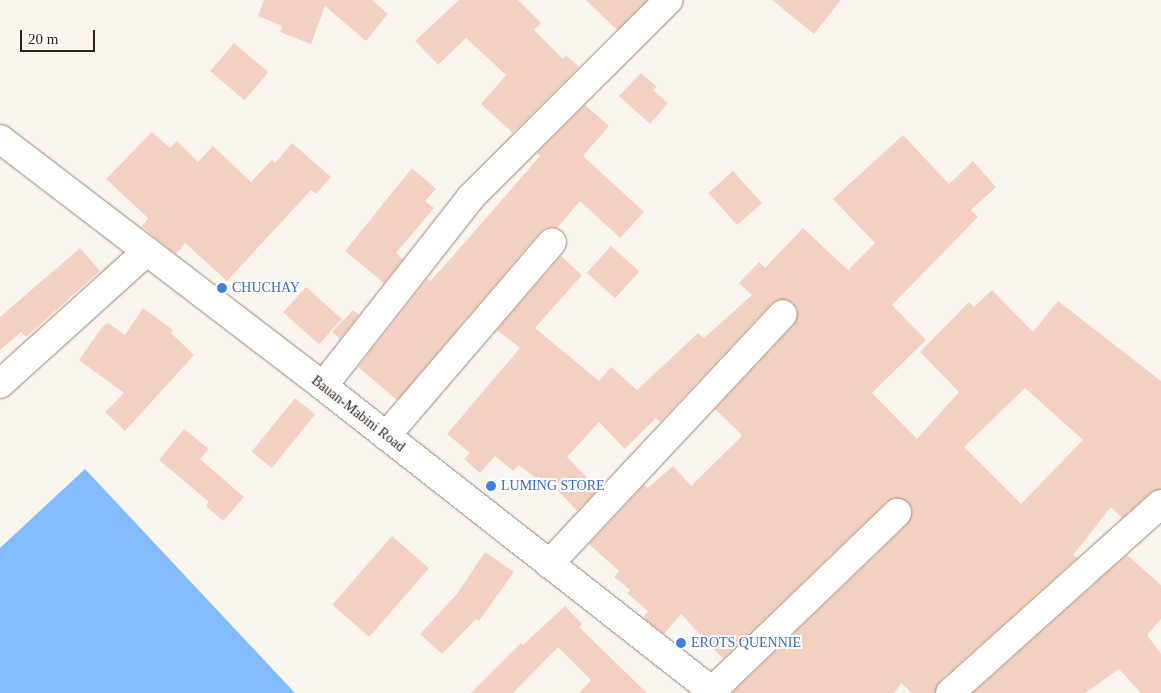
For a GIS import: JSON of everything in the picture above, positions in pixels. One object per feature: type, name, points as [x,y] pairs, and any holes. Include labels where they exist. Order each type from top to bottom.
[{"type":"street","points":[[323,386],[471,197],[669,0]]},
{"type":"street","name":"Bauan-Mabini Road","points":[[0,139],[323,386],[713,692]]},
{"type":"street","points":[[386,436],[552,242]]},
{"type":"street","points":[[0,384],[147,251]]},
{"type":"street","points":[[550,564],[783,314]]},
{"type":"street","points":[[950,693],[1161,504]]},
{"type":"street","points":[[713,692],[897,513]]},
{"type":"water","points":[[85,469],[295,693],[0,693],[0,548]]},
{"type":"building","points":[[264,0],[372,0],[388,14],[366,41],[325,6],[311,44],[280,32],[282,26],[258,16]]},
{"type":"building","points":[[459,0],[518,0],[541,23],[534,30],[563,59],[566,55],[579,67],[513,133],[481,104],[506,75],[466,38],[438,65],[415,41]]},
{"type":"building","points":[[586,0],[647,0],[617,30]]},
{"type":"building","points":[[772,0],[841,0],[814,34]]},
{"type":"building","points":[[234,43],[268,72],[245,100],[210,71]]},
{"type":"building","points":[[641,73],[657,87],[653,90],[668,103],[650,124],[619,96]]},
{"type":"building","points":[[585,105],[609,126],[583,156],[644,212],[620,238],[580,201],[557,228],[547,227],[540,232],[397,400],[358,367],[427,279],[430,281],[453,256],[540,156],[537,153]]},
{"type":"building","points":[[152,132],[170,148],[177,141],[198,162],[213,146],[251,182],[272,160],[275,163],[292,143],[331,177],[316,194],[311,190],[227,281],[185,243],[176,254],[154,237],[142,226],[148,218],[106,179]]},
{"type":"building","points":[[903,135],[949,184],[973,161],[996,187],[971,210],[978,217],[892,305],[926,340],[872,393],[917,439],[959,392],[920,352],[969,302],[974,307],[992,290],[1033,332],[1058,301],[1161,381],[1161,489],[1151,492],[1122,518],[1111,507],[1073,555],[1077,558],[940,681],[935,693],[912,693],[901,683],[894,693],[732,693],[908,524],[912,510],[908,502],[894,498],[886,502],[723,659],[681,614],[664,634],[648,622],[643,617],[648,611],[627,593],[630,590],[614,577],[619,571],[589,544],[644,485],[648,488],[673,466],[691,486],[740,438],[742,435],[715,409],[794,325],[798,310],[793,302],[779,299],[772,303],[660,422],[656,418],[625,449],[599,422],[567,457],[598,489],[577,511],[550,482],[546,486],[519,465],[513,471],[495,456],[480,473],[464,459],[470,453],[447,434],[520,348],[497,330],[561,256],[582,275],[535,328],[599,381],[611,367],[637,390],[698,333],[704,338],[752,295],[739,283],[759,262],[765,268],[803,228],[848,270],[875,243],[833,199]],"holes":[[[1025,388],[1083,440],[1021,504],[964,447]]]},
{"type":"building","points":[[412,168],[436,189],[425,201],[434,208],[396,253],[403,259],[384,283],[345,251]]},
{"type":"building","points":[[733,171],[762,203],[737,225],[708,193]]},
{"type":"building","points":[[611,246],[639,271],[615,298],[587,273]]},
{"type":"building","points":[[80,248],[100,271],[26,337],[21,332],[0,350],[0,317]]},
{"type":"building","points":[[306,287],[342,319],[319,344],[283,312]]},
{"type":"building","points":[[143,308],[173,330],[171,333],[194,355],[125,431],[105,412],[124,393],[79,360],[103,326],[108,323],[125,335]]},
{"type":"building","points":[[353,310],[359,315],[340,339],[332,332]]},
{"type":"building","points":[[295,398],[315,414],[272,468],[252,452]]},
{"type":"building","points":[[184,429],[209,449],[200,459],[244,497],[223,521],[206,506],[209,502],[159,460]]},
{"type":"building","points":[[392,536],[429,568],[369,637],[332,605]]},
{"type":"building","points":[[485,552],[514,572],[479,621],[476,619],[442,654],[420,634],[457,594]]},
{"type":"building","points":[[1127,555],[1161,585],[1161,619],[1147,635],[1161,654],[1161,693],[1141,693],[1119,669],[1085,693],[973,693]]},
{"type":"building","points":[[565,606],[582,624],[579,627],[647,693],[579,693],[591,680],[558,647],[513,693],[471,693],[521,643],[523,645]]},
{"type":"place","name":"CHUCHAY","points":[[222,288]]},
{"type":"place","name":"LUMING STORE","points":[[491,486]]},
{"type":"place","name":"EROTS QUENNIE","points":[[681,643]]}]
